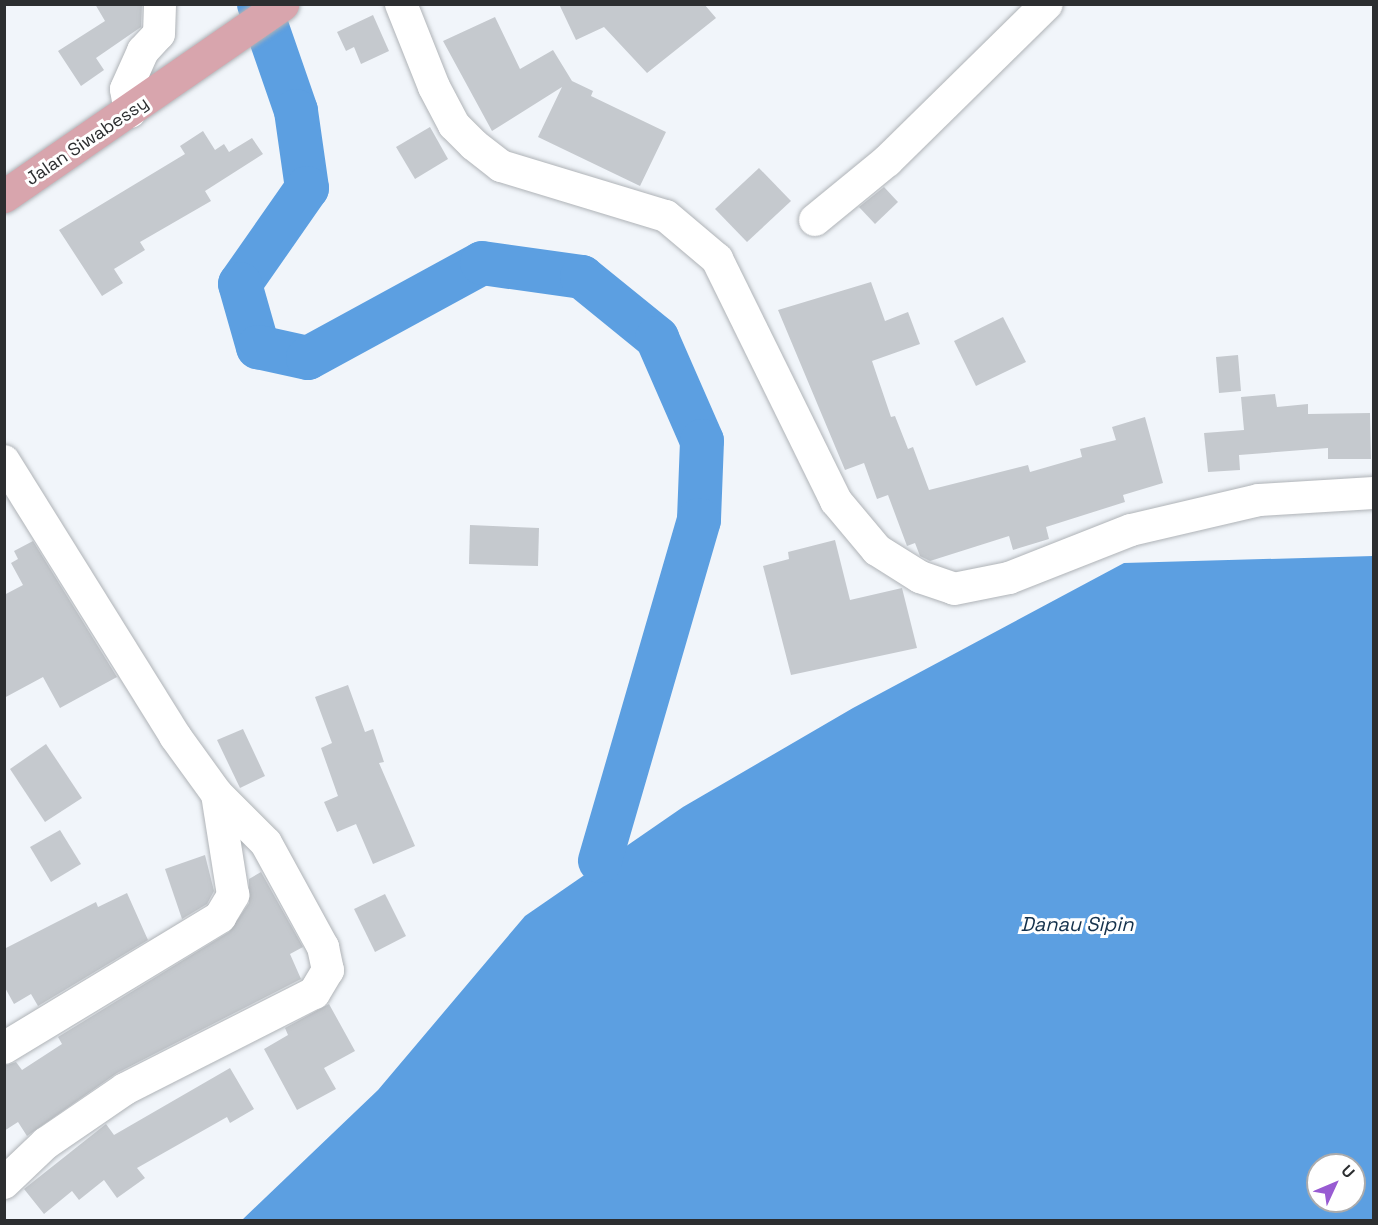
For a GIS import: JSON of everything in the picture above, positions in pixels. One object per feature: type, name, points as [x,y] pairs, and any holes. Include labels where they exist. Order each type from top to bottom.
[{"type":"main road","name":"Jalan Siwabessy","points":[[4,196],[170,86],[282,4]]},
{"type":"street","points":[[130,112],[126,89],[142,51],[159,34],[160,4]]},
{"type":"street","points":[[401,4],[434,87],[454,125],[474,145],[501,166],[666,216],[710,251],[741,304],[836,501],[877,550],[920,577],[954,589],[1009,578],[1131,530],[1259,500],[1374,493]]},
{"type":"street","points":[[815,220],[887,161],[1047,4]]},
{"type":"street","points":[[4,461],[175,736],[217,794],[266,843],[323,947],[328,970],[321,986],[301,1001],[125,1089],[46,1143],[5,1182]]},
{"type":"street","points":[[4,1048],[220,917],[233,895],[217,794]]},
{"type":"water","name":"Danau Sipin","points":[[1373,556],[1373,1220],[242,1220],[378,1090],[525,916],[683,807],[853,708],[1124,563]]},
{"type":"building","points":[[95,4],[142,4],[141,27],[96,58],[104,70],[81,86],[58,51],[105,21]]},
{"type":"building","points":[[559,4],[704,4],[716,18],[647,73],[604,27],[576,40]]},
{"type":"building","points":[[373,15],[389,51],[361,64],[354,47],[346,51],[337,32]]},
{"type":"building","points":[[495,17],[520,69],[553,50],[572,81],[593,91],[591,96],[666,132],[640,186],[538,137],[562,87],[492,131],[443,41]]},
{"type":"building","points":[[430,127],[448,159],[415,179],[396,147]]},
{"type":"building","points":[[203,131],[215,150],[224,144],[229,152],[252,138],[263,154],[205,191],[211,201],[140,242],[145,250],[114,269],[123,283],[102,296],[59,230],[185,154],[180,146]]},
{"type":"building","points":[[759,168],[791,201],[747,242],[715,209]]},
{"type":"building","points":[[884,187],[898,202],[875,224],[859,207]]},
{"type":"building","points":[[871,282],[885,321],[908,312],[920,344],[872,361],[891,417],[895,416],[908,449],[913,447],[929,490],[1028,465],[1030,472],[1082,457],[1080,449],[1116,440],[1112,427],[1145,417],[1163,483],[1123,495],[1125,502],[1046,527],[1049,539],[1013,550],[1009,536],[930,561],[920,556],[915,543],[907,546],[888,495],[877,499],[864,463],[845,470],[778,310]]},
{"type":"building","points":[[1003,317],[1026,362],[976,386],[954,341]]},
{"type":"building","points":[[1238,355],[1241,391],[1219,393],[1216,357]]},
{"type":"building","points":[[1275,394],[1277,407],[1308,404],[1308,414],[1370,413],[1371,459],[1328,459],[1328,448],[1239,455],[1240,470],[1208,472],[1204,433],[1244,430],[1241,397]]},
{"type":"building","points":[[470,525],[539,528],[538,566],[469,564]]},
{"type":"building","points":[[835,540],[850,600],[902,588],[917,648],[791,675],[763,566],[789,559],[788,552]]},
{"type":"building","points":[[33,541],[117,677],[60,708],[43,677],[4,698],[4,595],[23,585],[11,563],[18,559],[14,551]]},
{"type":"building","points":[[348,685],[365,732],[373,729],[384,762],[379,763],[415,846],[373,864],[356,824],[337,832],[324,802],[338,796],[321,748],[332,743],[315,697]]},
{"type":"building","points":[[243,729],[265,776],[240,788],[217,740]]},
{"type":"building","points":[[46,744],[82,798],[45,822],[10,769]]},
{"type":"building","points":[[60,830],[81,864],[51,882],[30,847]]},
{"type":"building","points":[[205,855],[214,891],[207,904],[182,919],[165,869]]},
{"type":"building","points":[[261,872],[303,947],[290,954],[301,979],[117,1073],[27,1136],[18,1122],[4,1131],[4,1066],[16,1062],[22,1070],[62,1044],[58,1037],[229,932],[249,903],[249,879]]},
{"type":"building","points":[[127,893],[148,940],[38,1006],[31,994],[14,1004],[4,986],[4,949],[96,902],[98,907]]},
{"type":"building","points":[[385,894],[406,936],[375,952],[354,909]]},
{"type":"building","points":[[329,1004],[355,1051],[324,1068],[336,1089],[297,1110],[264,1049],[288,1035],[285,1028]]},
{"type":"building","points":[[230,1068],[254,1109],[230,1123],[227,1117],[137,1168],[145,1178],[117,1198],[104,1180],[79,1200],[72,1191],[44,1214],[24,1189],[106,1124],[114,1135]]},
{"type":"waterway","points":[[259,4],[296,111],[307,188],[240,284],[258,347],[308,358],[482,263],[582,277],[657,338],[702,441],[699,520],[600,861]]}]
